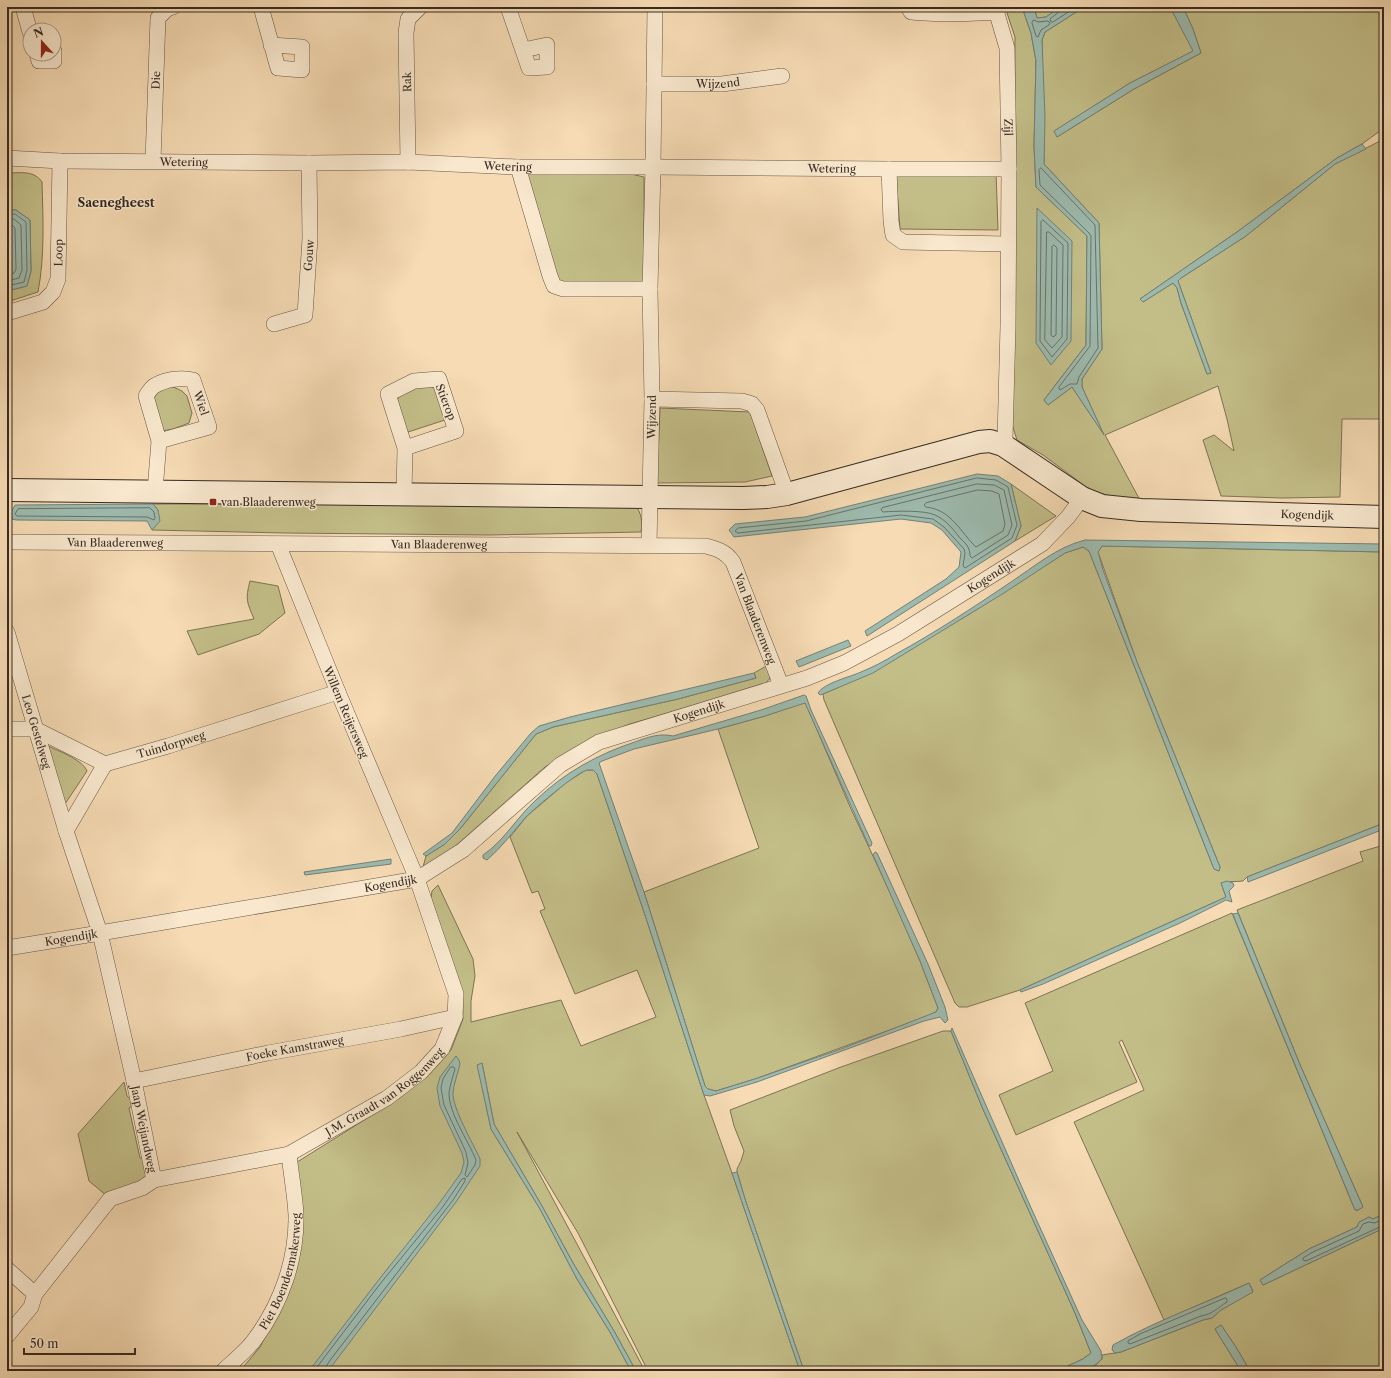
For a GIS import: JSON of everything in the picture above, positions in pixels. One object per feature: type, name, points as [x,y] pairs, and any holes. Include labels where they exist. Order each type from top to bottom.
[{"type":"street","points":[[23,7],[27,22]]},
{"type":"street","name":"Die","points":[[153,161],[158,18],[167,9],[173,7]]},
{"type":"street","points":[[261,7],[272,45]]},
{"type":"street","name":"Rak","points":[[408,162],[406,34],[408,19],[420,7]]},
{"type":"street","points":[[508,7],[523,50]]},
{"type":"street","name":"Wijzend","points":[[649,545],[652,399],[650,289],[655,7]]},
{"type":"street","name":"Zijl","points":[[908,7],[911,12],[923,13],[959,14],[996,10],[1007,48],[1009,169],[1008,326],[1005,439],[1003,445]]},
{"type":"street","name":"Wijzend","points":[[654,84],[722,84],[782,76]]},
{"type":"street","name":"Wetering","points":[[7,158],[310,163],[408,162],[518,167],[653,166],[1009,169]]},
{"type":"street","name":"Loop","points":[[7,313],[42,302],[53,292],[58,279],[60,160]]},
{"type":"street","name":"Gouw","points":[[274,324],[305,315],[310,238],[310,163]]},
{"type":"street","points":[[518,167],[554,286],[563,289],[650,289]]},
{"type":"street","points":[[889,169],[893,235],[903,242],[1008,244]]},
{"type":"street","name":"Wiel","points":[[155,491],[159,441],[146,396],[153,387],[166,381],[183,378],[193,380],[209,427],[159,441]]},
{"type":"street","name":"Stierop","points":[[404,494],[405,448],[388,394],[414,381],[439,379],[456,431],[405,448]]},
{"type":"street","points":[[652,399],[742,401],[752,404],[757,410],[786,494]]},
{"type":"street","points":[[7,490],[743,498],[767,497],[786,494],[979,442],[990,441],[1003,445],[1082,498]]},
{"type":"street","name":"Kogendijk","points":[[7,948],[417,878],[463,850],[560,765],[599,742],[827,670],[864,653],[974,588],[1042,544],[1068,517],[1082,498],[1102,506],[1141,510],[1384,517]]},
{"type":"street","name":"Van Blaaderenweg","points":[[7,542],[706,546],[722,551],[734,562],[781,685]]},
{"type":"street","name":"Willem Reijersweg","points":[[278,544],[338,692],[417,878]]},
{"type":"street","name":"Leo Gestelweg","points":[[7,632],[66,831],[100,933]]},
{"type":"street","name":"Tuindorpweg","points":[[105,764],[168,746],[338,692]]},
{"type":"street","points":[[7,729],[35,729],[105,764],[66,831]]},
{"type":"street","name":"J.M. Graadt van Roggenweg","points":[[154,1180],[289,1154],[387,1098],[421,1072],[442,1049],[455,1017],[456,994],[417,878]]},
{"type":"street","name":"Jaap Weijandweg","points":[[7,1336],[31,1307],[35,1294],[110,1199],[142,1188],[154,1180],[134,1081],[100,933]]},
{"type":"street","name":"Foeke Kamstraweg","points":[[134,1081],[268,1053],[400,1029],[455,1017]]},
{"type":"street","name":"Piet Boendermakerweg","points":[[223,1371],[255,1340],[276,1305],[287,1275],[294,1243],[296,1216],[289,1154]]},
{"type":"street","points":[[7,1269],[35,1294]]},
{"type":"shaded area","points":[[1005,7],[1022,7],[1031,33],[1036,61],[1034,146],[1036,187],[1087,236],[1086,345],[1044,400],[1048,405],[1072,387],[1103,433],[1082,387],[1082,379],[1102,349],[1099,223],[1044,164],[1042,40],[1045,32],[1084,7],[1170,7],[1194,51],[1130,83],[1055,131],[1057,137],[1134,89],[1201,53],[1193,29],[1183,7],[1384,7],[1384,128],[1362,144],[1337,158],[1237,232],[1140,299],[1143,302],[1173,283],[1177,288],[1207,374],[1211,373],[1178,281],[1246,236],[1335,164],[1384,139],[1384,419],[1342,419],[1340,497],[1283,498],[1221,496],[1203,440],[1214,435],[1234,451],[1218,386],[1105,435],[1141,502],[1097,493],[1043,455],[1017,440],[1012,424],[1015,37]]},
{"type":"shaded area","points":[[1034,7],[1060,7],[1046,17],[1037,18]]},
{"type":"shaded area","points":[[525,171],[618,171],[644,177],[644,284],[557,282]]},
{"type":"shaded area","points":[[996,171],[998,230],[900,229],[896,175]]},
{"type":"shaded area","points":[[7,173],[31,174],[39,178],[42,182],[43,250],[38,292],[7,302],[7,291],[27,286],[31,271],[30,220],[16,210],[7,210]]},
{"type":"shaded area","points":[[426,383],[436,386],[448,419],[405,433],[396,403],[400,394]]},
{"type":"shaded area","points":[[171,386],[182,391],[187,396],[192,413],[189,423],[173,429],[162,431],[153,400],[158,390]]},
{"type":"shaded area","points":[[660,408],[750,412],[772,476],[745,482],[657,483]]},
{"type":"shaded area","points":[[1011,484],[1056,516],[1015,541],[1021,526]]},
{"type":"shaded area","points":[[153,504],[635,504],[639,511],[642,524],[641,532],[490,535],[152,530],[156,525],[158,510]]},
{"type":"shaded area","points":[[1102,546],[1384,552],[1384,823],[1247,877],[1243,881],[1221,883],[1226,897],[1224,898],[1020,990],[967,1007],[959,1007],[955,1003],[824,700],[823,694],[837,688],[968,615],[1065,553],[1083,547],[1089,551],[1214,869],[1219,871],[1220,867],[1137,662],[1098,552]]},
{"type":"shaded area","points":[[250,581],[278,586],[285,613],[259,634],[198,655],[187,631],[254,619],[248,601]]},
{"type":"shaded area","points":[[768,665],[770,678],[766,683],[760,686],[630,724],[588,741],[545,767],[452,849],[423,867],[426,856],[445,844],[460,829],[536,734],[553,727],[678,699],[756,678],[754,673]]},
{"type":"shaded area","points":[[805,702],[851,809],[894,901],[920,961],[938,1008],[936,1012],[928,1016],[755,1079],[716,1091],[708,1089],[705,1086],[644,892],[759,848],[718,729],[765,716]]},
{"type":"shaded area","points":[[46,745],[75,759],[87,771],[63,807]]},
{"type":"shaded area","points":[[586,770],[593,770],[597,774],[704,1095],[800,1371],[648,1371],[578,1233],[517,1132],[645,1371],[636,1371],[494,1124],[482,1063],[478,1066],[491,1129],[540,1209],[577,1279],[610,1332],[631,1371],[240,1371],[260,1347],[285,1298],[294,1164],[401,1097],[451,1050],[463,1019],[462,992],[431,898],[432,891],[438,885],[473,959],[475,976],[471,1001],[471,1022],[561,1000],[581,1046],[656,1017],[637,970],[575,994],[540,911],[545,909],[538,891],[532,893],[510,837],[527,816],[567,782]]},
{"type":"shaded area","points":[[1384,845],[1384,1214],[1373,1219],[1369,1217],[1360,1222],[1357,1227],[1309,1249],[1260,1280],[1263,1285],[1384,1228],[1384,1371],[1250,1371],[1221,1325],[1215,1329],[1241,1371],[1085,1371],[1097,1364],[1102,1359],[1102,1355],[1121,1352],[1203,1320],[1212,1318],[1221,1310],[1253,1291],[1249,1283],[1164,1320],[1074,1122],[1144,1090],[1122,1040],[1119,1042],[1137,1082],[1016,1135],[999,1095],[1053,1071],[1025,1003],[1232,913],[1355,1210],[1358,1210],[1363,1207],[1301,1067],[1237,910],[1363,861],[1360,852]]},
{"type":"shaded area","points":[[943,1031],[951,1031],[982,1107],[1075,1313],[1091,1353],[1083,1359],[1057,1371],[804,1371],[737,1172],[744,1151],[734,1126],[730,1110],[841,1067]]},
{"type":"shaded area","points":[[124,1082],[127,1096],[132,1100],[133,1105],[129,1108],[140,1158],[145,1158],[148,1175],[143,1182],[107,1196],[89,1181],[78,1134]]},
{"type":"water","points":[[1022,7],[1034,7],[1037,18],[1046,17],[1060,7],[1084,7],[1045,32],[1042,40],[1045,117],[1044,164],[1099,223],[1102,349],[1082,379],[1082,387],[1104,435],[1072,387],[1048,405],[1044,400],[1086,345],[1087,236],[1036,187],[1034,146],[1036,61],[1031,33]]},
{"type":"water","points":[[1170,7],[1183,7],[1193,29],[1201,53],[1134,89],[1057,137],[1054,131],[1130,83],[1193,51]]},
{"type":"water","points":[[1362,144],[1366,149],[1335,164],[1246,236],[1178,281],[1211,373],[1207,374],[1177,288],[1173,283],[1143,302],[1140,299],[1237,232],[1337,158]]},
{"type":"water","points":[[1037,208],[1072,241],[1071,341],[1051,365],[1036,343]]},
{"type":"water","points":[[7,210],[16,210],[30,220],[31,271],[27,286],[7,291]]},
{"type":"water","points":[[977,474],[998,476],[1011,484],[1021,526],[1015,541],[867,636],[865,631],[946,579],[959,567],[961,552],[942,530],[931,523],[901,519],[734,537],[729,530],[735,524],[805,517]]},
{"type":"water","points":[[153,504],[158,510],[160,521],[152,530],[147,521],[16,520],[12,519],[11,512],[15,505]]},
{"type":"water","points":[[1085,540],[1384,544],[1384,552],[1102,546],[1098,552],[1103,570],[1137,662],[1220,867],[1219,871],[1214,869],[1089,551],[1083,547],[1065,553],[1004,593],[873,673],[823,694],[820,695],[818,693],[821,689],[831,683],[865,670],[888,659],[955,619],[1046,558],[1065,547]]},
{"type":"water","points":[[848,640],[851,646],[799,667],[796,661]]},
{"type":"water","points":[[754,673],[756,678],[678,699],[553,727],[536,734],[460,829],[445,844],[426,856],[423,854],[452,833],[496,775],[531,733],[539,726],[570,717]]},
{"type":"water","points":[[804,695],[806,696],[872,843],[871,846],[869,846],[805,703],[718,729],[634,749],[599,763],[644,892],[705,1086],[708,1089],[716,1091],[755,1079],[841,1049],[936,1012],[938,1008],[920,961],[873,855],[875,852],[877,853],[928,964],[945,1007],[948,1020],[945,1023],[940,1017],[924,1021],[757,1082],[710,1096],[704,1095],[597,774],[593,770],[587,770],[574,777],[526,817],[503,845],[487,860],[483,858],[483,855],[504,836],[529,807],[547,790],[582,765],[608,752],[654,736],[673,736],[761,710]]},
{"type":"water","points":[[1384,823],[1384,829],[1248,882],[1247,877]]},
{"type":"water","points":[[391,859],[391,864],[305,875],[304,872]]},
{"type":"water","points":[[1227,881],[1233,883],[1234,886],[1229,891],[1232,902],[1226,900],[1180,923],[1043,984],[1021,992],[1020,990],[1226,897],[1221,883]]},
{"type":"water","points":[[1238,913],[1301,1067],[1363,1207],[1358,1210],[1355,1210],[1236,922],[1233,914]]},
{"type":"water","points":[[952,1028],[1082,1320],[1101,1351],[1102,1359],[1092,1367],[1076,1371],[1057,1371],[1083,1359],[1091,1353],[1075,1313],[982,1107],[951,1031]]},
{"type":"water","points":[[456,1056],[460,1064],[453,1092],[454,1099],[459,1116],[480,1159],[480,1166],[456,1202],[328,1371],[309,1371],[438,1205],[461,1173],[464,1162],[462,1153],[440,1106],[437,1088],[440,1077]]},
{"type":"water","points":[[482,1063],[494,1124],[636,1371],[631,1371],[610,1332],[577,1279],[540,1209],[491,1129],[477,1065]]},
{"type":"water","points":[[737,1172],[804,1371],[800,1371],[732,1173]]},
{"type":"water","points":[[1384,1214],[1384,1228],[1263,1285],[1260,1280],[1309,1249],[1357,1227],[1359,1222],[1369,1217],[1373,1219]]},
{"type":"water","points":[[1249,1283],[1253,1292],[1221,1310],[1212,1318],[1203,1320],[1121,1352],[1115,1353],[1112,1350],[1113,1345],[1146,1328]]},
{"type":"water","points":[[1221,1325],[1250,1371],[1241,1371],[1215,1329]]},
{"type":"place","name":"van Blaaderenweg","points":[[213,502]]},
{"type":"district","name":"Saenegheest","points":[[116,202]]}]
